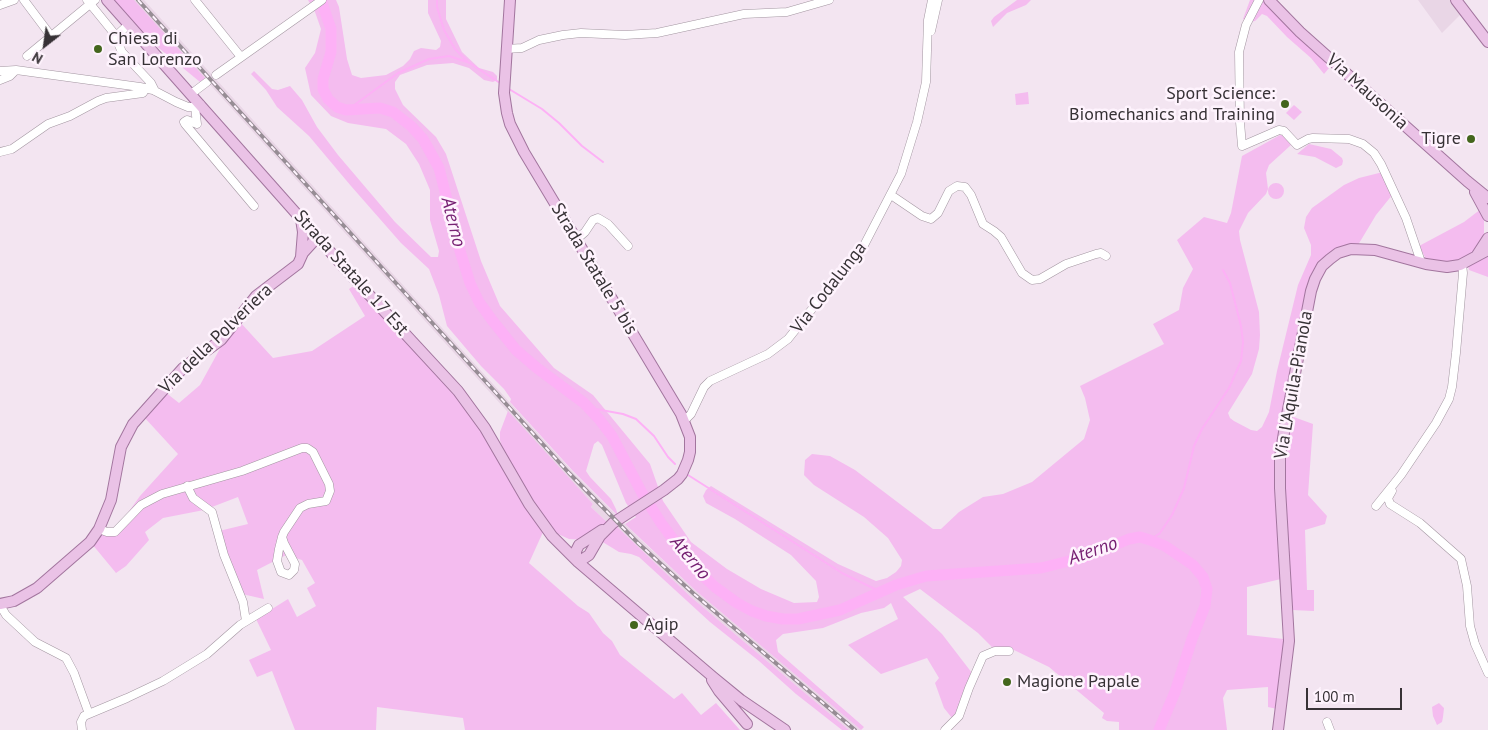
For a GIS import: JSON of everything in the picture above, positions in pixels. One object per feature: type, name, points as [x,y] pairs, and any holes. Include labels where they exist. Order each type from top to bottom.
[{"type":"main road","name":"Strada Statale 17 Est","points":[[107,0],[191,94],[198,106],[458,391],[485,428],[529,504],[552,536],[576,560],[736,696],[730,699],[739,706]]},
{"type":"main road","name":"Strada Statale 5 bis","points":[[510,0],[504,93],[510,124],[524,152],[684,420],[690,437],[690,452],[682,474],[664,490],[585,541]]},
{"type":"main road","name":"Via Mausonia","points":[[1270,0],[1300,32],[1488,198]]},
{"type":"main road","points":[[1456,0],[1488,42]]},
{"type":"main road","name":"Via Mausonia","points":[[1467,181],[1481,201],[1488,216]]},
{"type":"main road","points":[[301,219],[305,244],[326,246]]},
{"type":"main road","points":[[1488,227],[1488,232]]},
{"type":"main road","name":"Via della Polveriera","points":[[0,604],[20,598],[46,581],[87,546],[99,529],[113,493],[121,447],[133,424],[178,373],[216,344],[256,296],[298,264],[305,244],[314,240],[315,234]]},
{"type":"main road","name":"Via L'Aquila-Pianola","points":[[1477,255],[1488,238]]},
{"type":"main road","name":"Via L'Aquila-Pianola","points":[[1278,730],[1289,642],[1280,488],[1280,457],[1312,285],[1319,270],[1326,262],[1338,253],[1351,249],[1375,250],[1445,267],[1462,264],[1488,250]]},
{"type":"main road","name":"Strada Statale 5 bis","points":[[576,560],[587,557],[607,528],[634,509]]},
{"type":"main road","points":[[552,536],[568,542],[585,541]]},
{"type":"main road","points":[[576,560],[577,547],[585,541]]},
{"type":"main road","points":[[593,549],[592,562],[599,579]]},
{"type":"main road","points":[[709,674],[716,688],[739,706],[785,730]]},
{"type":"main road","points":[[739,706],[750,727]]},
{"type":"street","points":[[0,5],[14,0]]},
{"type":"street","points":[[24,0],[51,36]]},
{"type":"street","points":[[195,0],[241,57]]},
{"type":"street","points":[[216,75],[322,0]]},
{"type":"street","points":[[506,49],[522,48],[539,40],[563,34],[625,35],[657,33],[733,16],[787,12],[829,0]]},
{"type":"street","name":"Via Codalunga","points":[[684,420],[690,414],[704,387],[710,381],[768,354],[782,344],[859,254],[891,195],[905,162],[921,109],[926,85],[928,20],[932,0]]},
{"type":"street","name":"Via Codalunga","points":[[928,50],[938,0]]},
{"type":"street","points":[[1259,0],[1246,24],[1239,52],[1242,146],[1279,130],[1284,131],[1297,145],[1313,138],[1349,139],[1363,144],[1374,153],[1381,164],[1410,227],[1421,262]]},
{"type":"street","points":[[27,56],[91,1],[116,37],[122,52],[155,91]]},
{"type":"street","points":[[116,37],[129,24]]},
{"type":"street","points":[[0,80],[12,75],[16,70]]},
{"type":"street","points":[[0,71],[16,70],[146,88],[177,103],[198,106],[197,124],[187,120],[184,124],[254,206]]},
{"type":"street","points":[[191,94],[207,82]]},
{"type":"street","points":[[0,152],[12,149],[48,124],[70,116],[98,101],[143,92],[146,88]]},
{"type":"street","points":[[891,195],[922,216],[931,219],[938,213],[949,191],[956,186],[965,187],[971,195],[983,224],[999,235],[1022,273],[1032,280],[1040,279],[1068,263],[1098,253],[1103,253],[1106,256]]},
{"type":"street","points":[[577,239],[585,232],[593,220],[598,218],[608,224],[628,246]]},
{"type":"street","points":[[1376,506],[1394,484],[1436,423],[1451,393],[1463,273],[1462,264]]},
{"type":"street","points":[[99,529],[115,532],[136,510],[151,498],[242,471],[302,448],[309,449],[313,452],[329,484],[329,496],[323,503],[308,504],[300,508],[282,537]]},
{"type":"street","points":[[1394,484],[1389,497],[1390,503],[1420,523],[1461,559],[1467,586],[1470,626],[1475,644],[1488,673]]},
{"type":"street","points":[[187,486],[192,498],[212,512],[224,555],[243,602],[246,621]]},
{"type":"street","points":[[0,604],[6,614],[36,642],[66,658],[74,672],[89,714]]},
{"type":"street","points":[[82,730],[81,720],[89,714],[127,698],[172,675],[206,654],[218,642],[246,621],[268,608]]},
{"type":"street","points":[[945,730],[959,716],[982,657],[995,651],[1009,651]]},
{"type":"shaded area","points":[[112,0],[134,0],[205,78],[200,82],[143,35]]},
{"type":"shaded area","points":[[133,0],[144,0],[572,471],[641,540],[696,591],[861,730],[849,730],[691,597],[611,521],[608,523],[591,507],[593,504]]},
{"type":"shaded area","points":[[308,0],[336,0],[339,7],[347,59],[352,75],[361,78],[386,75],[403,66],[410,59],[414,51],[421,48],[436,50],[440,47],[441,41],[428,13],[428,0],[446,0],[446,19],[462,52],[479,68],[493,72],[497,76],[497,80],[493,82],[484,80],[469,68],[453,63],[427,65],[400,75],[395,82],[395,89],[403,105],[436,137],[446,154],[481,261],[500,306],[554,368],[593,395],[650,464],[663,501],[691,542],[727,569],[761,589],[794,603],[817,602],[819,597],[816,581],[791,555],[706,503],[703,496],[711,486],[838,564],[876,581],[887,578],[901,566],[902,560],[888,538],[864,517],[814,485],[804,475],[805,460],[812,454],[830,456],[855,470],[933,529],[941,529],[959,512],[983,497],[1003,494],[1032,482],[1084,439],[1090,420],[1080,386],[1164,344],[1153,324],[1179,310],[1183,288],[1193,269],[1177,240],[1204,217],[1227,223],[1231,213],[1242,156],[1282,134],[1291,145],[1269,165],[1266,173],[1268,189],[1266,194],[1248,213],[1239,231],[1259,312],[1260,335],[1259,349],[1252,374],[1228,413],[1234,421],[1257,431],[1262,427],[1269,412],[1298,285],[1311,255],[1311,245],[1304,228],[1306,217],[1312,208],[1344,185],[1359,178],[1383,172],[1393,194],[1376,215],[1358,245],[1345,247],[1306,292],[1286,389],[1275,465],[1281,579],[1247,587],[1247,635],[1284,639],[1277,709],[1268,707],[1268,687],[1227,690],[1223,698],[1227,730],[1119,730],[1119,722],[1107,721],[1102,718],[1104,713],[1049,667],[1014,650],[993,648],[978,633],[920,589],[903,597],[942,634],[972,673],[959,710],[952,718],[944,708],[935,683],[939,678],[927,658],[881,674],[848,645],[898,619],[891,603],[884,608],[861,613],[823,628],[783,634],[776,640],[778,652],[864,727],[861,730],[696,591],[625,524],[636,517],[626,503],[602,445],[598,441],[594,444],[586,471],[611,499],[618,516],[572,470],[510,402],[511,399],[504,389],[481,366],[447,326],[439,295],[429,269],[401,243],[309,136],[277,107],[266,90],[251,74],[254,71],[272,89],[278,90],[290,86],[302,100],[317,127],[338,155],[395,222],[431,257],[438,257],[439,251],[430,220],[430,190],[419,164],[406,144],[386,129],[348,123],[331,116],[311,95],[305,68],[315,53],[321,29]]},
{"type":"shaded area","points":[[1017,0],[1031,0],[1026,5],[1007,13],[993,27],[991,21],[994,17]]},
{"type":"shaded area","points":[[1250,0],[1263,0],[1319,54],[1329,68],[1324,74],[1311,58],[1267,16],[1262,14],[1255,21],[1250,22],[1243,19]]},
{"type":"shaded area","points":[[1418,0],[1452,0],[1461,14],[1442,33]]},
{"type":"shaded area","points":[[1028,92],[1029,104],[1016,105],[1015,94]]},
{"type":"shaded area","points":[[1294,105],[1302,112],[1294,120],[1286,113]]},
{"type":"shaded area","points":[[1309,144],[1331,149],[1342,158],[1342,165],[1336,168],[1315,157],[1297,154]]},
{"type":"shaded area","points":[[1276,183],[1284,191],[1276,199],[1268,191]]},
{"type":"shaded area","points":[[1481,209],[1484,220],[1484,239],[1477,250],[1457,263],[1427,261],[1419,246],[1464,222]]},
{"type":"shaded area","points":[[1488,255],[1488,277],[1469,270],[1468,266],[1483,256]]},
{"type":"shaded area","points":[[355,285],[467,408],[543,532],[529,563],[578,606],[589,613],[603,633],[612,641],[620,655],[674,699],[682,693],[701,715],[716,703],[740,730],[465,730],[463,718],[377,707],[376,730],[295,730],[272,671],[257,677],[249,660],[271,650],[256,619],[288,599],[297,617],[316,606],[307,588],[315,583],[302,560],[286,555],[257,570],[264,599],[242,594],[219,531],[248,524],[238,497],[204,510],[163,518],[145,532],[149,540],[126,566],[116,573],[92,544],[100,533],[112,535],[140,496],[178,454],[144,417],[165,392],[179,403],[200,385],[222,345],[240,322],[273,358],[312,351],[365,316],[349,289]]},
{"type":"shaded area","points":[[508,411],[593,504],[591,507],[608,523],[611,521],[691,597],[849,730],[842,730],[796,694],[759,661],[710,622],[639,557],[619,552],[601,541],[569,539],[558,534],[532,500],[503,452],[500,432]]},
{"type":"shaded area","points":[[1291,416],[1313,424],[1308,495],[1327,516],[1325,524],[1305,530],[1307,590],[1314,590],[1314,611],[1292,610],[1285,514],[1285,455]]},
{"type":"shaded area","points":[[1439,703],[1444,708],[1442,722],[1437,725],[1432,707]]},
{"type":"waterway","name":"Aterno","points":[[321,0],[331,29],[331,52],[323,79],[323,89],[328,99],[337,107],[346,110],[380,108],[393,112],[411,126],[423,139],[439,168],[460,251],[470,283],[479,302],[516,350],[584,403],[599,419],[612,436],[642,493],[661,523],[693,566],[715,587],[752,611],[783,619],[798,619],[840,610],[896,585],[926,576],[1041,568],[1085,557],[1129,539],[1140,537],[1150,540],[1165,546],[1193,565],[1203,577],[1207,589],[1205,606],[1175,692],[1159,730]]},
{"type":"waterway","points":[[437,0],[437,7],[444,30],[455,49],[467,61]]},
{"type":"waterway","points":[[341,108],[353,106],[398,73],[429,59],[449,56],[470,63]]},
{"type":"waterway","points":[[471,64],[500,83]]},
{"type":"waterway","points":[[509,89],[542,109],[582,146],[603,162]]},
{"type":"waterway","points":[[1150,540],[1160,533],[1172,515],[1184,488],[1194,446],[1202,429],[1229,388],[1241,361],[1243,342],[1241,326],[1230,283],[1223,270]]},
{"type":"waterway","points":[[590,408],[623,414],[636,419],[654,436],[675,464]]},
{"type":"waterway","points":[[688,475],[842,573],[881,592]]},
{"type":"railway","points":[[138,0],[569,473],[638,543],[694,594],[855,730]]},
{"type":"place","name":"Chiesa di San Lorenzo","points":[[98,49]]},
{"type":"place","name":"Sport Science: Biomechanics and Training","points":[[1285,104]]},
{"type":"place","name":"Tigre","points":[[1471,139]]},
{"type":"place","name":"Agip","points":[[634,625]]},
{"type":"place","name":"Magione Papale","points":[[1007,682]]}]
